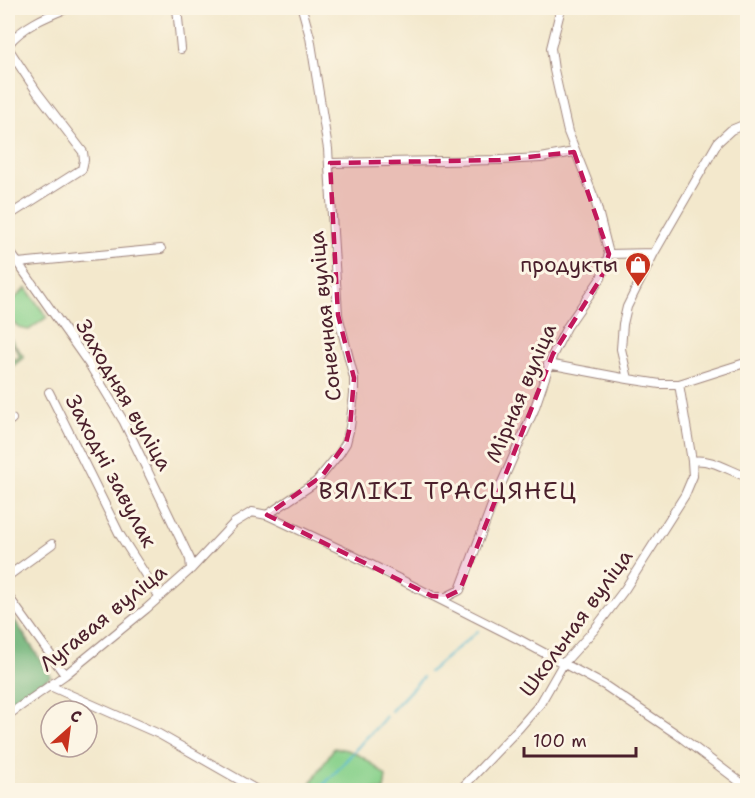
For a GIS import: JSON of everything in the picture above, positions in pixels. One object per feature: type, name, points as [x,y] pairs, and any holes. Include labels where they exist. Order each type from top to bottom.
[{"type":"street","points":[[8,216],[82,169],[83,152],[37,92],[8,46],[14,36],[68,8]]},
{"type":"street","points":[[177,8],[181,49]]},
{"type":"street","name":"Сонечная вуліца","points":[[267,515],[308,489],[322,476],[346,443],[350,427],[354,378],[338,315],[330,163],[310,37],[302,8]]},
{"type":"street","points":[[561,8],[551,48],[562,109],[574,152],[596,203],[609,254],[654,253]]},
{"type":"street","points":[[628,379],[621,349],[627,307],[654,253],[718,142],[731,130],[747,123]]},
{"type":"street","points":[[330,163],[520,159],[574,152]]},
{"type":"street","name":"Заходняя вуліца","points":[[8,249],[89,364],[124,422],[190,559],[191,569]]},
{"type":"street","points":[[18,263],[161,249]]},
{"type":"street","name":"Мірная вуліца","points":[[452,607],[492,505],[534,410],[548,364],[567,327],[601,278],[609,254]]},
{"type":"street","points":[[548,364],[660,384],[679,384],[747,362]]},
{"type":"street","name":"Школьная вуліца","points":[[460,790],[540,704],[564,664],[594,630],[653,549],[686,495],[693,476],[692,460],[679,384]]},
{"type":"street","name":"Заходні завулак","points":[[49,392],[120,535],[159,596]]},
{"type":"street","points":[[692,460],[701,459],[711,462],[747,477]]},
{"type":"street","points":[[191,569],[240,518],[252,512],[267,515],[346,552],[518,639],[604,686],[644,711],[747,788]]},
{"type":"street","points":[[8,576],[52,544]]},
{"type":"street","name":"Лугавая вуліца","points":[[8,715],[65,675],[191,569]]},
{"type":"street","points":[[432,596],[446,597],[460,590]]},
{"type":"street","points":[[8,596],[65,675]]},
{"type":"street","points":[[50,686],[159,734],[257,790]]},
{"type":"highlighted area","points":[[574,152],[609,254],[601,278],[553,354],[460,590],[446,597],[432,596],[267,515],[322,476],[346,443],[350,427],[354,378],[338,315],[330,163],[500,160]]},
{"type":"green space","points":[[26,288],[47,317],[29,330],[15,324],[8,306],[8,301],[12,297],[14,299]]},
{"type":"green space","points":[[8,335],[24,357],[8,370],[8,359],[11,356],[15,360],[20,356],[13,344],[8,348]]},
{"type":"green space","points":[[8,610],[51,676],[8,707]]},
{"type":"green space","points":[[334,748],[350,751],[363,757],[386,776],[384,790],[306,790]]},
{"type":"waterway","points":[[429,672],[478,631]]},
{"type":"waterway","points":[[391,711],[423,677]]},
{"type":"waterway","points":[[318,790],[386,716]]},
{"type":"place","name":"продукты","points":[[638,288]]},
{"type":"district","name":"ВЯЛІКІ ТРАСЦЯНЕЦ","points":[[448,491]]}]
